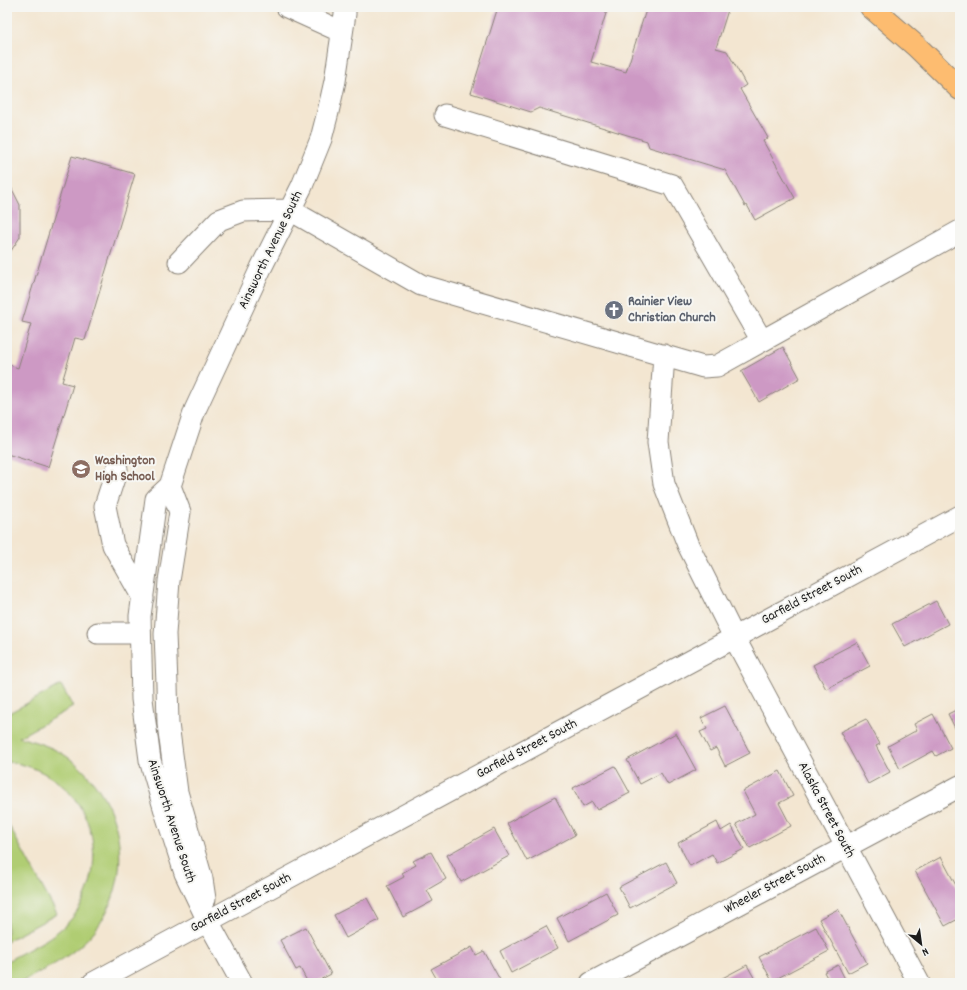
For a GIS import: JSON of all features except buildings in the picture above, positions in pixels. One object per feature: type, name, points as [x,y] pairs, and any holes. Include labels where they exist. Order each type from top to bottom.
[{"type":"main road","points":[[871,7],[916,46],[960,89]]},
{"type":"street","points":[[287,7],[342,32]]},
{"type":"street","name":"Ainsworth Avenue South","points":[[242,983],[208,921],[185,873],[150,760],[142,699],[140,616],[156,499],[170,486],[195,410],[261,268],[302,186],[321,139],[335,82],[345,7]]},
{"type":"street","points":[[445,115],[672,185],[762,341]]},
{"type":"street","points":[[179,262],[219,220],[243,211],[290,210],[421,284],[703,367],[717,366],[960,231]]},
{"type":"street","name":"Alaska Street South","points":[[664,355],[658,442],[664,484],[688,545],[734,638],[919,983]]},
{"type":"street","points":[[117,469],[105,506],[113,545],[143,598]]},
{"type":"street","name":"Ainsworth Avenue South","points":[[170,486],[180,512],[170,581],[165,634],[168,724],[177,792],[202,878],[208,921]]},
{"type":"street","name":"Garfield Street South","points":[[93,983],[960,516]]},
{"type":"street","points":[[98,633],[140,633]]},
{"type":"street","name":"Wheeler Street South","points":[[590,983],[960,786]]},
{"type":"green space","points":[[61,685],[73,707],[19,737],[51,748],[69,758],[87,774],[101,793],[112,814],[118,836],[120,858],[117,881],[111,903],[99,925],[83,943],[58,962],[22,982],[7,983],[7,961],[46,940],[64,927],[78,910],[87,892],[92,873],[94,854],[91,835],[86,817],[76,801],[63,787],[47,775],[28,766],[7,762],[7,714]]},
{"type":"green space","points":[[7,822],[57,914],[7,941]]},
{"type":"place","name":"Rainier View Christian Church","points":[[614,310]]},
{"type":"place","name":"Washington High School","points":[[81,469]]}]
